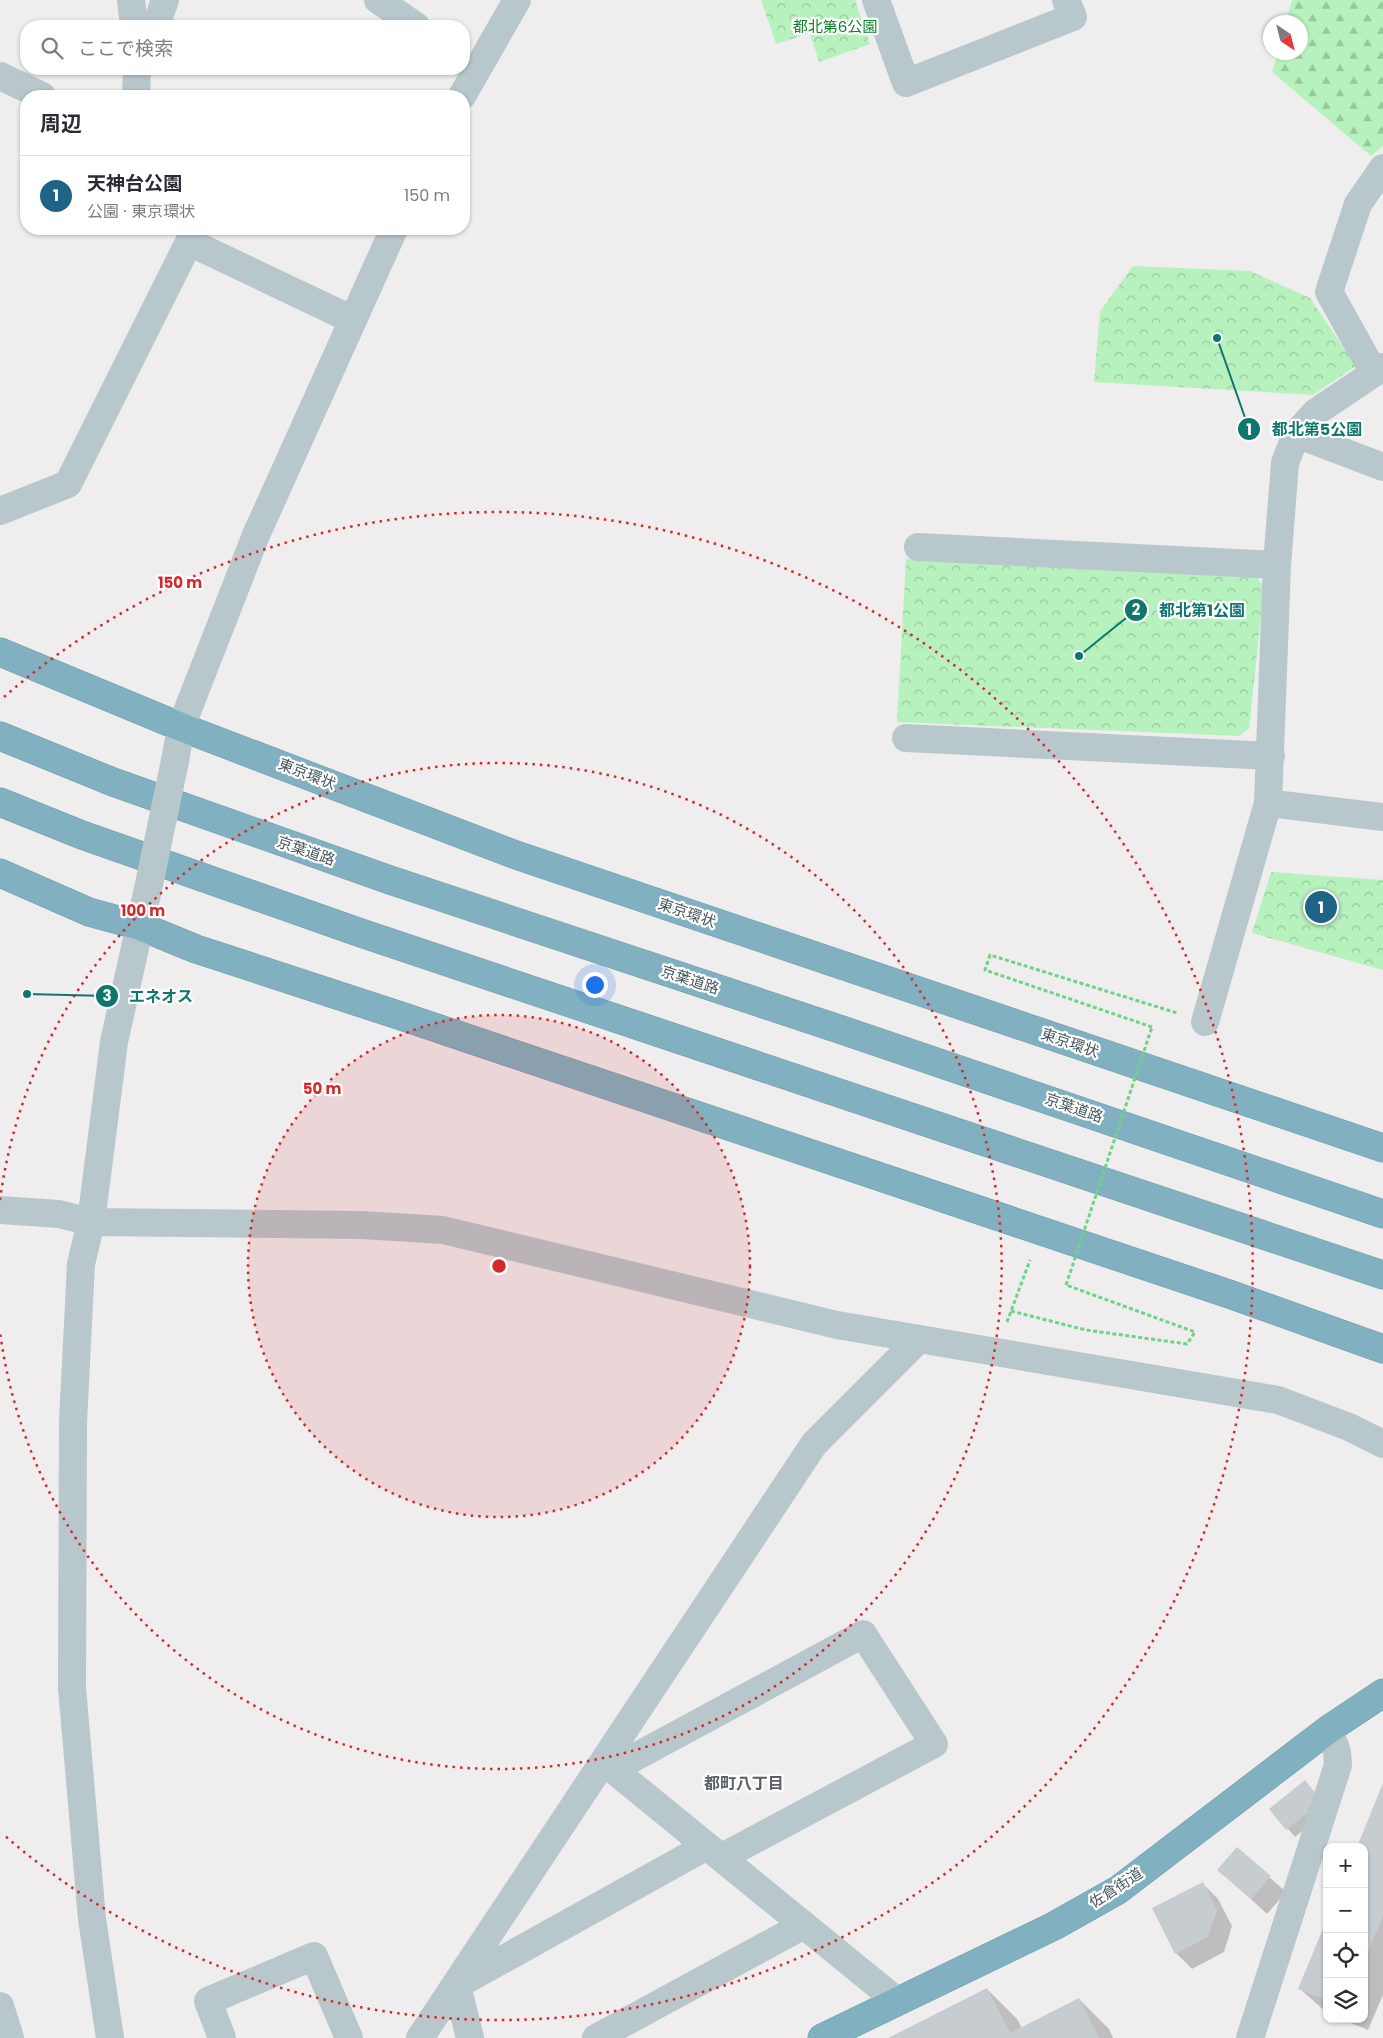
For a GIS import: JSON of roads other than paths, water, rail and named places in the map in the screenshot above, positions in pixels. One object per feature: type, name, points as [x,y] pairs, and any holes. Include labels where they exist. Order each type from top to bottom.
[{"type":"highway","name":"東京環状","points":[[0,652],[181,727],[516,856],[1383,1148]]},
{"type":"highway","name":"京葉道路","points":[[0,736],[113,782],[390,880],[838,1029],[1383,1214]]},
{"type":"highway","points":[[0,802],[82,835],[361,933],[1383,1275]]},
{"type":"highway","points":[[0,873],[89,912],[143,915],[196,950],[400,1016],[1223,1292],[1383,1349]]},
{"type":"highway","name":"佐倉街道","points":[[822,2038],[1054,1926],[1118,1890],[1329,1729],[1383,1693]]},
{"type":"street","points":[[131,0],[133,20]]},
{"type":"street","points":[[158,20],[165,0]]},
{"type":"street","points":[[378,0],[407,20]]},
{"type":"street","points":[[470,64],[517,0]]},
{"type":"street","points":[[876,0],[906,83],[1073,17],[1066,0]]},
{"type":"street","points":[[136,90],[137,75]]},
{"type":"street","points":[[464,90],[467,75]]},
{"type":"street","points":[[0,76],[29,90]]},
{"type":"street","points":[[1205,1022],[1268,803],[1277,565],[1285,463],[1296,434],[1316,412],[1379,370],[1329,292],[1358,204],[1383,168]]},
{"type":"street","points":[[110,2038],[92,1919],[72,1688],[73,1422],[81,1264],[91,1222],[114,1042],[143,915],[181,727],[256,535],[391,235]]},
{"type":"street","points":[[0,510],[68,484],[189,242],[353,320]]},
{"type":"street","points":[[1296,434],[1383,466]]},
{"type":"street","points":[[918,548],[1277,565]]},
{"type":"street","points":[[906,738],[1271,756]]},
{"type":"street","points":[[1268,803],[1383,817]]},
{"type":"street","points":[[0,1210],[59,1214],[91,1222],[361,1225],[443,1230],[837,1325],[1278,1400],[1350,1428],[1383,1444]]},
{"type":"street","points":[[420,2038],[604,1762],[739,1554],[814,1444],[919,1339]]},
{"type":"street","points":[[457,1985],[713,1852],[934,1744],[863,1634],[626,1762],[604,1762]]},
{"type":"street","points":[[1250,2038],[1338,1765],[1337,1752],[1329,1729]]},
{"type":"street","points":[[604,1762],[897,2001]]},
{"type":"street","points":[[596,2038],[804,1925]]},
{"type":"street","points":[[222,2038],[208,2001],[314,1956],[349,2038]]},
{"type":"street","points":[[457,1985],[470,2038]]},
{"type":"street","points":[[0,2006],[10,2038]]},
{"type":"place","name":"都北第5公園","points":[[1217,338]]},
{"type":"place","name":"都北第1公園","points":[[1079,656]]},
{"type":"place","name":"天神台公園","points":[[1321,907]]},
{"type":"place","name":"エネオス","points":[[27,994]]},
{"type":"district","name":"都町八丁目","points":[[744,1783]]},
{"type":"park label","name":"都北第6公園","points":[[835,27]]}]
